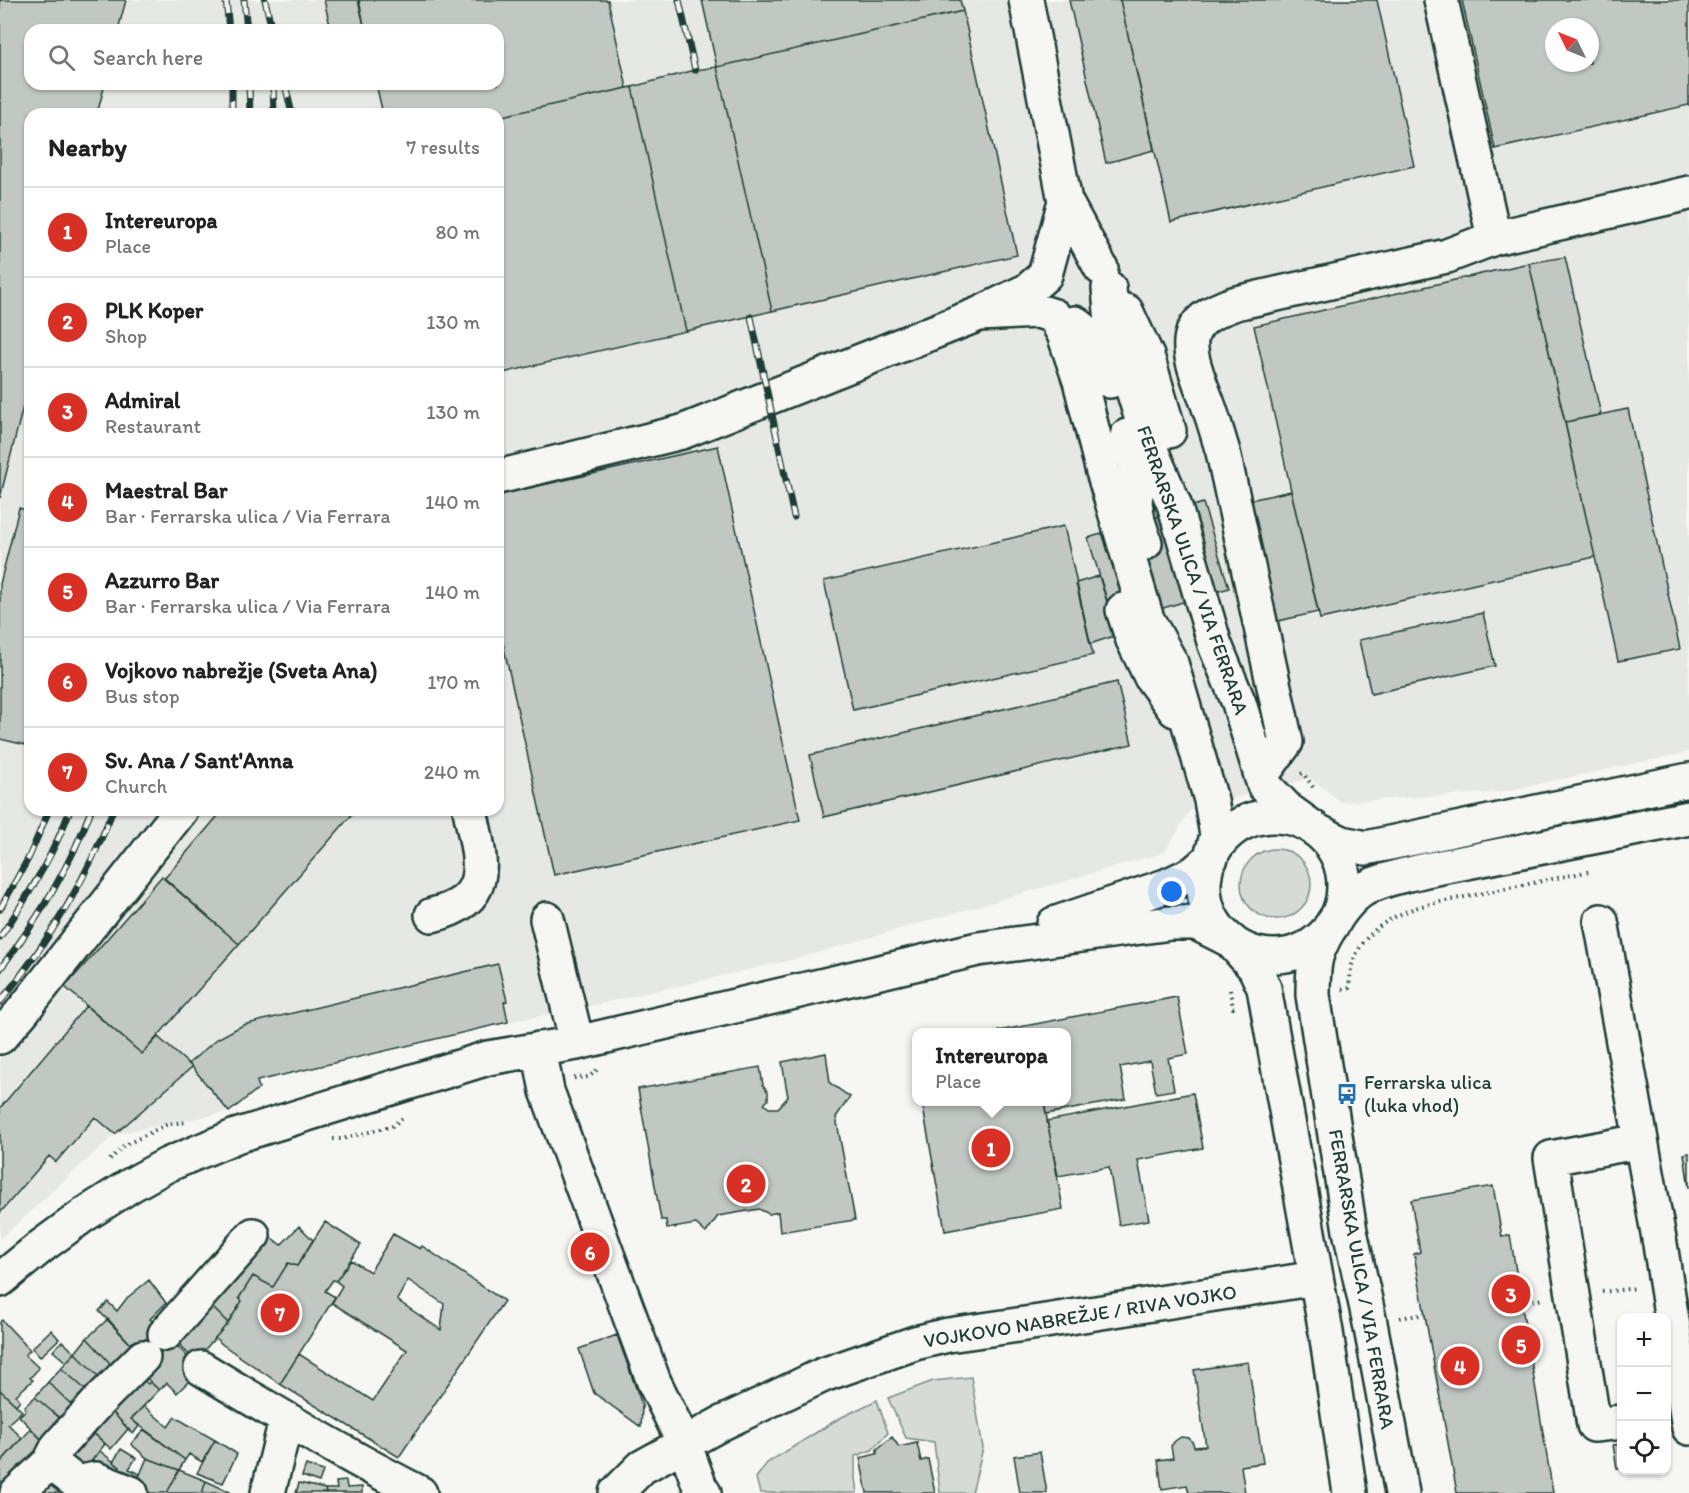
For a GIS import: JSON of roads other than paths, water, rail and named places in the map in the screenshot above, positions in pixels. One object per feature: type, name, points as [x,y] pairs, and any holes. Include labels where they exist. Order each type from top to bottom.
[{"type":"street","points":[[1026,0],[1065,201],[1106,278],[1107,299],[1103,309],[1095,317],[1066,330]]},
{"type":"street","points":[[1441,0],[1494,238]]},
{"type":"street","points":[[1262,776],[1286,742],[1223,452],[1190,353],[1190,340],[1195,328],[1219,309],[1236,303],[1447,256],[1494,238],[1689,193]]},
{"type":"street","points":[[1065,201],[1042,286],[1043,297],[1047,308],[1066,330],[1102,468],[1147,619],[1171,663],[1211,800],[1217,835],[1206,868],[1204,891],[1209,914],[1221,933],[1240,948],[1261,955],[1284,956],[1306,948],[1325,934],[1338,915],[1344,893],[1342,870],[1333,849],[1316,830]]},
{"type":"street","points":[[504,476],[682,432],[980,314],[1028,290],[1045,275],[1051,266],[1071,256],[1093,261],[1106,278]]},
{"type":"street","name":"FERRARSKA ULICA / VIA FERRARA","points":[[1106,278],[1119,345],[1153,455],[1174,504],[1215,645],[1239,703],[1264,785],[1288,810],[1316,830]]},
{"type":"street","points":[[980,314],[1038,311],[1066,330]]},
{"type":"street","points":[[1066,330],[1081,477],[1133,640],[1151,677],[1192,735]]},
{"type":"street","points":[[978,949],[1166,886],[1194,873],[1210,858],[1216,847],[1232,830],[1252,819],[1275,816],[1298,820],[1342,843],[1366,848],[1689,780]]},
{"type":"street","points":[[0,1037],[176,816]]},
{"type":"street","points":[[432,915],[460,905],[477,884],[481,870],[471,816]]},
{"type":"street","points":[[1332,924],[1365,888],[1391,878],[1689,818]]},
{"type":"street","points":[[547,919],[556,1046],[547,1091],[654,1382],[684,1443],[704,1493]]},
{"type":"street","points":[[1602,921],[1660,1244],[1681,1420]]},
{"type":"street","points":[[0,1280],[84,1215],[167,1165],[236,1136],[488,1058],[556,1046],[978,949],[1172,923],[1197,923],[1230,940],[1255,968],[1264,988],[1316,1278],[1350,1493]]},
{"type":"street","name":"FERRARSKA ULICA / VIA FERRARA","points":[[1332,924],[1316,958],[1313,994],[1350,1231],[1402,1493]]},
{"type":"street","points":[[1617,1423],[1594,1425],[1551,1158],[1641,1140]]},
{"type":"street","points":[[165,1334],[253,1235]]},
{"type":"street","name":"VOJKOVO NABREŽJE / RIVA VOJKO","points":[[616,1493],[642,1467],[722,1423],[823,1375],[915,1343],[948,1335],[1316,1278]]},
{"type":"street","points":[[17,1493],[50,1462],[58,1446],[143,1357]]},
{"type":"street","points":[[201,1368],[286,1420],[420,1493]]},
{"type":"street","points":[[268,1493],[286,1420]]},
{"type":"street","points":[[50,1462],[75,1488],[96,1479],[131,1493]]},
{"type":"street","points":[[0,1485],[9,1493]]},
{"type":"railway","points":[[226,0],[228,24]]},
{"type":"railway","points":[[244,0],[246,24]]},
{"type":"railway","points":[[265,0],[271,24]]},
{"type":"railway","points":[[679,0],[695,70]]},
{"type":"railway","points":[[232,90],[232,108]]},
{"type":"railway","points":[[249,90],[250,108]]},
{"type":"railway","points":[[273,90],[274,108]]},
{"type":"railway","points":[[286,90],[291,108]]},
{"type":"railway","points":[[751,317],[794,517]]},
{"type":"railway","points":[[0,909],[29,857],[46,816]]},
{"type":"railway","points":[[0,937],[39,876],[68,816]]},
{"type":"railway","points":[[0,969],[52,893],[89,816]]},
{"type":"railway","points":[[0,1002],[50,934],[91,862],[110,816]]},
{"type":"place","name":"Ferrarska ulica (luka vhod)","points":[[1347,1094]]},
{"type":"place","name":"Intereuropa","points":[[991,1148]]},
{"type":"place","name":"PLK Koper","points":[[746,1184]]},
{"type":"place","name":"Vojkovo nabrežje (Sveta Ana)","points":[[590,1252]]},
{"type":"place","name":"Admiral","points":[[1511,1294]]},
{"type":"place","name":"Sv. Ana / Sant'Anna","points":[[280,1313]]},
{"type":"place","name":"Azzurro Bar","points":[[1521,1345]]},
{"type":"place","name":"Maestral Bar","points":[[1460,1366]]}]
